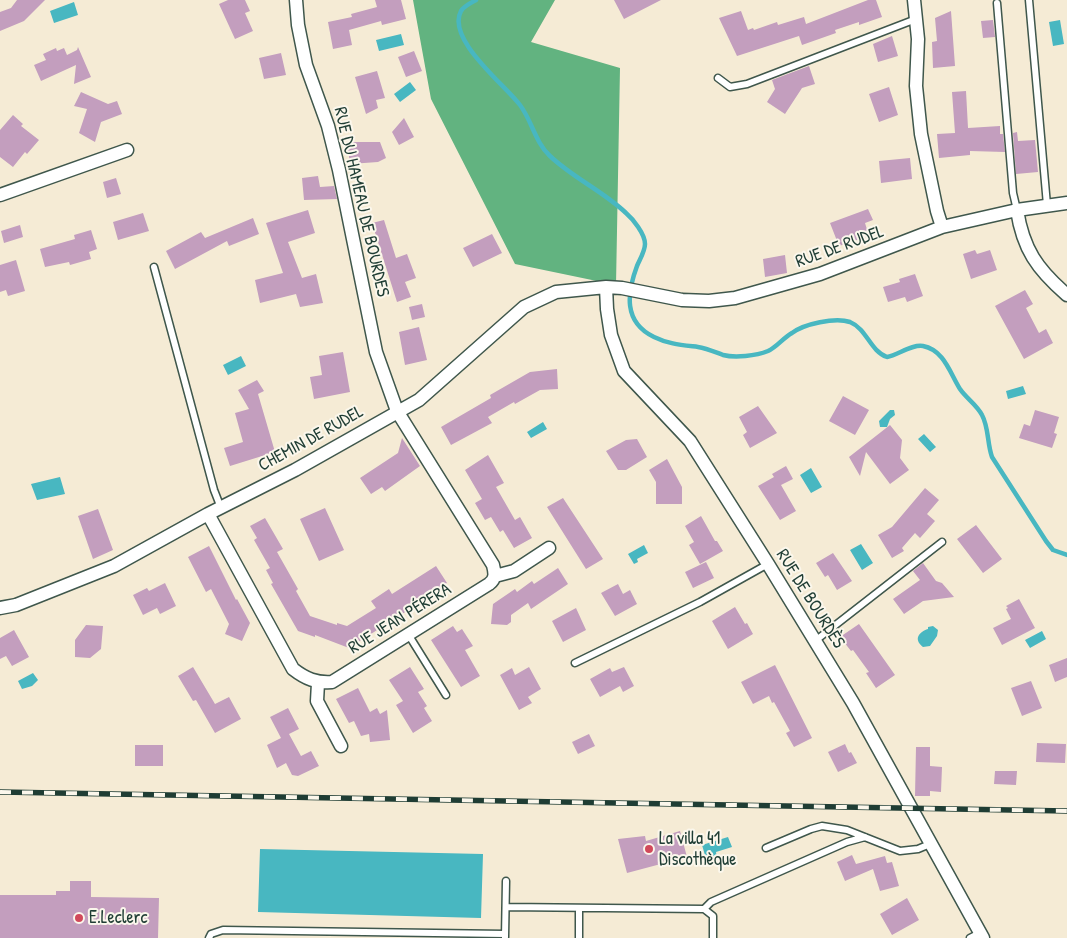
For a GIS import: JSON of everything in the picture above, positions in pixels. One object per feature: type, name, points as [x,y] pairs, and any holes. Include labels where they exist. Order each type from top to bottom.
[{"type":"street","name":"RUE DU HAMEAU DE BOURDES","points":[[296,0],[298,25],[306,65],[328,126],[339,170],[376,352],[397,411]]},
{"type":"street","points":[[914,0],[918,39],[916,86],[921,134],[942,227]]},
{"type":"street","points":[[0,196],[127,150]]},
{"type":"street","name":"RUE DE RUDEL","points":[[622,288],[682,300],[709,301],[735,298],[820,274],[942,227],[1016,210],[1067,203]]},
{"type":"street","points":[[1016,210],[1025,244],[1038,267],[1067,294]]},
{"type":"street","name":"CHEMIN DE RUDEL","points":[[0,608],[16,605],[114,566],[208,514],[295,470],[419,400],[524,307],[556,292],[606,287],[622,288]]},
{"type":"street","name":"RUE DE BOURDÈS","points":[[606,287],[611,335],[624,372],[690,441],[768,564],[854,703],[978,936]]},
{"type":"street","points":[[397,411],[492,565],[494,576]]},
{"type":"street","points":[[208,514],[293,669],[304,678],[318,683],[317,701],[340,746]]},
{"type":"street","name":"RUE JEAN PÉRERA","points":[[318,683],[332,682],[489,584],[493,581],[494,576],[514,570],[549,548]]},
{"type":"lane","points":[[1029,0],[1047,205]]},
{"type":"lane","points":[[997,3],[1016,210]]},
{"type":"lane","points":[[718,78],[730,87],[747,84],[916,19]]},
{"type":"lane","points":[[154,267],[214,490],[221,508]]},
{"type":"lane","points":[[815,641],[942,542]]},
{"type":"lane","points":[[575,664],[700,602],[768,564]]},
{"type":"lane","points":[[408,634],[446,695]]},
{"type":"lane","points":[[766,848],[822,826],[846,830],[900,851],[918,849],[930,844]]},
{"type":"lane","points":[[704,909],[711,902],[847,842],[865,837]]},
{"type":"lane","points":[[209,938],[211,934],[223,930],[505,936],[506,881]]},
{"type":"lane","points":[[506,907],[704,909],[713,916],[712,938]]},
{"type":"lane","points":[[579,908],[579,938]]},
{"type":"green space","points":[[413,0],[555,0],[531,42],[620,68],[616,285],[515,264],[431,99]]},
{"type":"water","points":[[74,2],[78,15],[54,23],[50,11]]},
{"type":"water","points":[[1060,20],[1064,44],[1053,46],[1049,22]]},
{"type":"water","points":[[401,34],[404,45],[379,51],[376,40]]},
{"type":"water","points":[[410,82],[416,90],[400,102],[394,94]]},
{"type":"water","points":[[241,356],[246,366],[228,375],[223,365]]},
{"type":"water","points":[[1023,386],[1026,394],[1008,399],[1006,391]]},
{"type":"water","points":[[890,410],[894,410],[895,415],[890,419],[887,427],[880,427],[879,421]]},
{"type":"water","points":[[543,422],[547,429],[531,438],[527,432]]},
{"type":"water","points":[[924,434],[936,447],[930,452],[918,439]]},
{"type":"water","points":[[811,468],[822,487],[811,493],[800,475]]},
{"type":"water","points":[[60,477],[65,494],[37,500],[31,484]]},
{"type":"water","points":[[861,544],[873,563],[862,570],[850,550]]},
{"type":"water","points":[[644,545],[648,553],[637,559],[638,562],[634,564],[628,554]]},
{"type":"water","points":[[933,626],[938,630],[937,636],[930,646],[923,647],[918,641],[918,636],[928,627]]},
{"type":"water","points":[[1042,631],[1046,639],[1030,648],[1025,640]]},
{"type":"water","points":[[33,673],[38,680],[32,686],[22,689],[18,681]]},
{"type":"water","points":[[728,837],[732,847],[716,852],[717,859],[707,862],[702,845]]},
{"type":"water","points":[[260,849],[483,854],[481,918],[258,912]]},
{"type":"building","points":[[17,0],[45,0],[24,21],[0,31],[0,12],[11,8]]},
{"type":"building","points":[[228,0],[245,0],[250,11],[245,13],[253,31],[235,39],[219,4]]},
{"type":"building","points":[[375,0],[401,0],[406,19],[382,25],[381,21],[349,30],[352,45],[333,49],[328,22],[352,17],[351,14],[377,7]]},
{"type":"building","points":[[614,0],[661,0],[624,19]]},
{"type":"building","points":[[868,0],[876,0],[882,17],[859,25],[859,22],[835,30],[836,33],[802,45],[799,36],[737,56],[719,18],[741,11],[748,30],[753,28],[754,30],[777,22],[778,25],[804,17],[806,24]]},
{"type":"building","points":[[951,11],[955,66],[933,68],[932,42],[937,41],[935,18]]},
{"type":"building","points":[[993,20],[995,37],[983,38],[981,21]]},
{"type":"building","points":[[892,36],[898,56],[878,62],[873,44]]},
{"type":"building","points":[[78,47],[91,77],[74,84],[76,65],[41,81],[34,65],[46,60],[43,54],[56,48],[57,51],[64,48],[67,55],[77,50]]},
{"type":"building","points":[[414,51],[422,71],[406,77],[398,57]]},
{"type":"building","points":[[281,53],[286,75],[264,79],[259,58]]},
{"type":"building","points":[[809,66],[815,84],[802,88],[785,114],[767,102],[775,89],[772,80]]},
{"type":"building","points":[[377,71],[385,98],[376,100],[378,108],[366,114],[355,77]]},
{"type":"building","points":[[889,87],[898,115],[879,122],[869,94]]},
{"type":"building","points":[[966,91],[968,128],[1000,126],[1000,134],[1003,134],[1005,152],[970,151],[970,155],[939,158],[937,134],[955,133],[952,92]]},
{"type":"building","points":[[81,92],[108,104],[117,101],[122,114],[101,122],[95,142],[79,133],[87,109],[74,106]]},
{"type":"building","points":[[13,115],[23,124],[21,126],[39,140],[27,154],[25,152],[13,167],[0,157],[0,130]]},
{"type":"building","points":[[404,118],[414,137],[399,145],[392,132]]},
{"type":"building","points":[[1017,132],[1018,141],[1035,140],[1038,172],[1016,174],[1013,133]]},
{"type":"building","points":[[347,142],[380,142],[386,158],[378,162],[350,164]]},
{"type":"building","points":[[910,158],[912,179],[881,183],[879,161]]},
{"type":"building","points":[[318,176],[320,187],[334,186],[337,199],[304,200],[302,178]]},
{"type":"building","points":[[116,178],[121,194],[107,198],[103,182]]},
{"type":"building","points":[[868,209],[873,220],[865,223],[869,236],[839,246],[830,223]]},
{"type":"building","points":[[308,210],[315,233],[288,242],[302,278],[316,274],[323,303],[300,307],[296,294],[260,303],[255,280],[283,273],[266,223]]},
{"type":"building","points":[[143,213],[149,231],[118,240],[113,222]]},
{"type":"building","points":[[253,218],[259,234],[229,246],[227,241],[175,269],[166,251],[201,232],[205,238]]},
{"type":"building","points":[[384,220],[396,258],[407,254],[416,278],[405,282],[411,297],[397,302],[372,223]]},
{"type":"building","points":[[20,225],[23,237],[4,243],[1,231]]},
{"type":"building","points":[[91,230],[97,249],[89,252],[91,259],[70,265],[69,262],[45,267],[40,249],[75,239],[74,235]]},
{"type":"building","points":[[492,234],[502,253],[473,267],[463,248]]},
{"type":"building","points":[[975,250],[977,254],[990,250],[997,270],[971,279],[963,254]]},
{"type":"building","points":[[785,255],[787,273],[765,277],[763,259]]},
{"type":"building","points":[[16,260],[25,291],[8,296],[6,290],[0,292],[0,265]]},
{"type":"building","points":[[915,274],[923,296],[907,302],[905,297],[888,302],[883,287],[900,282],[899,279]]},
{"type":"building","points":[[1025,290],[1033,304],[1026,308],[1039,333],[1046,329],[1053,343],[1024,359],[995,306]]},
{"type":"building","points":[[422,304],[425,317],[412,320],[409,307]]},
{"type":"building","points":[[419,327],[427,360],[405,365],[399,332]]},
{"type":"building","points":[[343,352],[350,392],[314,399],[310,377],[322,375],[319,356]]},
{"type":"building","points":[[557,369],[558,389],[540,390],[515,404],[514,402],[488,417],[492,423],[451,445],[441,427],[491,398],[490,395],[530,372]]},
{"type":"building","points":[[257,380],[264,391],[258,394],[275,452],[230,466],[224,448],[243,442],[235,413],[249,409],[238,390]]},
{"type":"building","points":[[843,396],[869,410],[855,435],[829,421]]},
{"type":"building","points":[[758,406],[777,433],[750,448],[743,435],[747,432],[739,417]]},
{"type":"building","points":[[1035,410],[1059,417],[1054,433],[1057,434],[1052,448],[1019,438],[1024,424],[1030,426]]},
{"type":"building","points":[[890,425],[902,440],[900,458],[909,470],[890,484],[866,452],[860,476],[849,457]]},
{"type":"building","points":[[402,438],[420,466],[385,491],[382,487],[371,494],[360,478],[398,453]]},
{"type":"building","points":[[637,439],[647,457],[626,470],[618,470],[606,451],[626,440]]},
{"type":"building","points":[[488,455],[504,483],[496,487],[515,520],[520,517],[532,538],[514,548],[503,530],[500,532],[491,517],[485,520],[475,503],[482,499],[465,470]]},
{"type":"building","points":[[667,459],[682,487],[682,504],[656,504],[656,482],[649,470]]},
{"type":"building","points":[[786,466],[793,479],[781,485],[796,511],[780,520],[758,486],[774,477],[772,474]]},
{"type":"building","points":[[925,488],[939,500],[927,514],[935,521],[920,538],[915,533],[902,548],[904,551],[892,558],[878,535],[892,527]]},
{"type":"building","points":[[563,498],[603,559],[586,569],[547,507]]},
{"type":"building","points":[[325,508],[344,550],[319,561],[300,519]]},
{"type":"building","points":[[98,509],[113,550],[93,559],[78,516]]},
{"type":"building","points":[[701,516],[723,551],[700,564],[689,545],[694,542],[685,526]]},
{"type":"building","points":[[265,518],[283,549],[277,552],[298,589],[296,591],[310,616],[337,625],[337,623],[347,626],[376,608],[371,601],[389,589],[392,594],[436,566],[447,583],[409,606],[410,609],[349,648],[315,635],[315,637],[298,631],[271,584],[273,583],[266,570],[270,568],[254,540],[257,538],[250,526]]},
{"type":"building","points":[[976,525],[1002,559],[983,573],[957,539]]},
{"type":"building","points":[[209,546],[236,600],[250,623],[242,641],[225,634],[229,624],[211,589],[206,592],[188,557]]},
{"type":"building","points":[[833,553],[852,581],[837,590],[828,575],[825,577],[816,563]]},
{"type":"building","points":[[706,562],[714,578],[693,588],[685,572]]},
{"type":"building","points":[[923,563],[936,581],[942,583],[954,597],[923,601],[904,614],[893,599],[920,580],[913,571]]},
{"type":"building","points":[[558,568],[568,584],[531,609],[528,603],[511,615],[511,622],[507,625],[491,624],[493,604],[515,589],[517,592],[532,581],[534,584]]},
{"type":"building","points":[[165,583],[176,606],[160,614],[157,608],[143,615],[133,595],[147,588],[149,591]]},
{"type":"building","points":[[618,584],[623,594],[630,590],[637,604],[615,616],[601,593]]},
{"type":"building","points":[[1019,599],[1035,628],[1002,645],[993,628],[1011,619],[1006,606]]},
{"type":"building","points":[[735,607],[753,634],[728,649],[712,621]]},
{"type":"building","points":[[576,608],[586,630],[563,642],[552,621]]},
{"type":"building","points":[[859,624],[895,675],[876,688],[866,673],[869,672],[853,650],[851,651],[840,637]]},
{"type":"building","points":[[86,625],[103,626],[101,649],[90,658],[75,657],[75,640]]},
{"type":"building","points":[[453,626],[457,632],[462,629],[473,646],[465,650],[480,676],[461,687],[431,640]]},
{"type":"building","points":[[14,630],[29,657],[12,666],[6,656],[0,659],[0,638]]},
{"type":"building","points":[[1067,658],[1067,677],[1055,682],[1049,665]]},
{"type":"building","points":[[775,665],[812,738],[794,747],[786,733],[790,731],[774,702],[772,703],[769,696],[753,704],[741,682]]},
{"type":"building","points":[[193,667],[215,704],[229,697],[241,719],[215,733],[196,700],[193,701],[178,676]]},
{"type":"building","points":[[410,667],[424,689],[418,692],[427,706],[424,708],[432,721],[413,733],[396,705],[403,701],[389,680]]},
{"type":"building","points":[[529,667],[541,689],[528,697],[532,703],[519,710],[500,675],[512,668],[515,675]]},
{"type":"building","points":[[624,667],[634,686],[623,692],[620,686],[600,697],[590,679],[610,668],[612,672]]},
{"type":"building","points":[[1031,681],[1042,708],[1022,716],[1011,688]]},
{"type":"building","points":[[358,688],[370,712],[377,708],[380,714],[387,710],[390,740],[370,742],[369,734],[361,736],[354,721],[349,723],[336,699]]},
{"type":"building","points":[[288,708],[299,729],[289,734],[301,756],[311,751],[319,766],[298,776],[292,775],[286,763],[277,768],[267,745],[281,738],[270,717]]},
{"type":"building","points":[[589,734],[595,746],[578,754],[572,742]]},
{"type":"building","points":[[1037,743],[1066,744],[1065,763],[1036,762]]},
{"type":"building","points":[[845,744],[857,763],[838,772],[828,752]]},
{"type":"building","points":[[135,745],[163,745],[163,766],[135,766]]},
{"type":"building","points":[[916,747],[930,747],[930,766],[942,767],[941,792],[930,791],[930,796],[915,796]]},
{"type":"building","points":[[995,771],[1017,771],[1016,785],[994,784]]},
{"type":"building","name":"La villa 41 Discothèque","points":[[680,831],[687,857],[627,873],[618,839],[645,836],[646,841]]},
{"type":"building","points":[[852,855],[856,864],[885,856],[887,863],[892,862],[899,886],[880,891],[873,869],[845,881],[837,862]]},
{"type":"building","name":"E.Leclerc","points":[[70,881],[91,881],[91,897],[159,898],[158,938],[0,938],[0,895],[56,895],[56,891],[70,891]]},
{"type":"building","points":[[907,898],[919,920],[892,935],[880,914]]},
{"type":"waterway","points":[[476,0],[462,9],[459,22],[462,35],[469,48],[520,105],[537,138],[550,156],[617,205],[632,219],[641,231],[645,247],[631,286],[630,306],[632,315],[644,331],[670,343],[710,350],[728,356],[739,356],[768,351],[797,330],[820,322],[836,320],[856,325],[876,350],[887,357],[914,347],[923,346],[930,348],[941,357],[960,389],[980,411],[986,425],[992,457],[1046,541],[1053,550],[1067,555]]},
{"type":"railway","points":[[0,792],[1067,811]]},
{"type":"place","name":"La villa 41 Discothèque","points":[[649,849]]},
{"type":"place","name":"E.Leclerc","points":[[79,918]]}]
